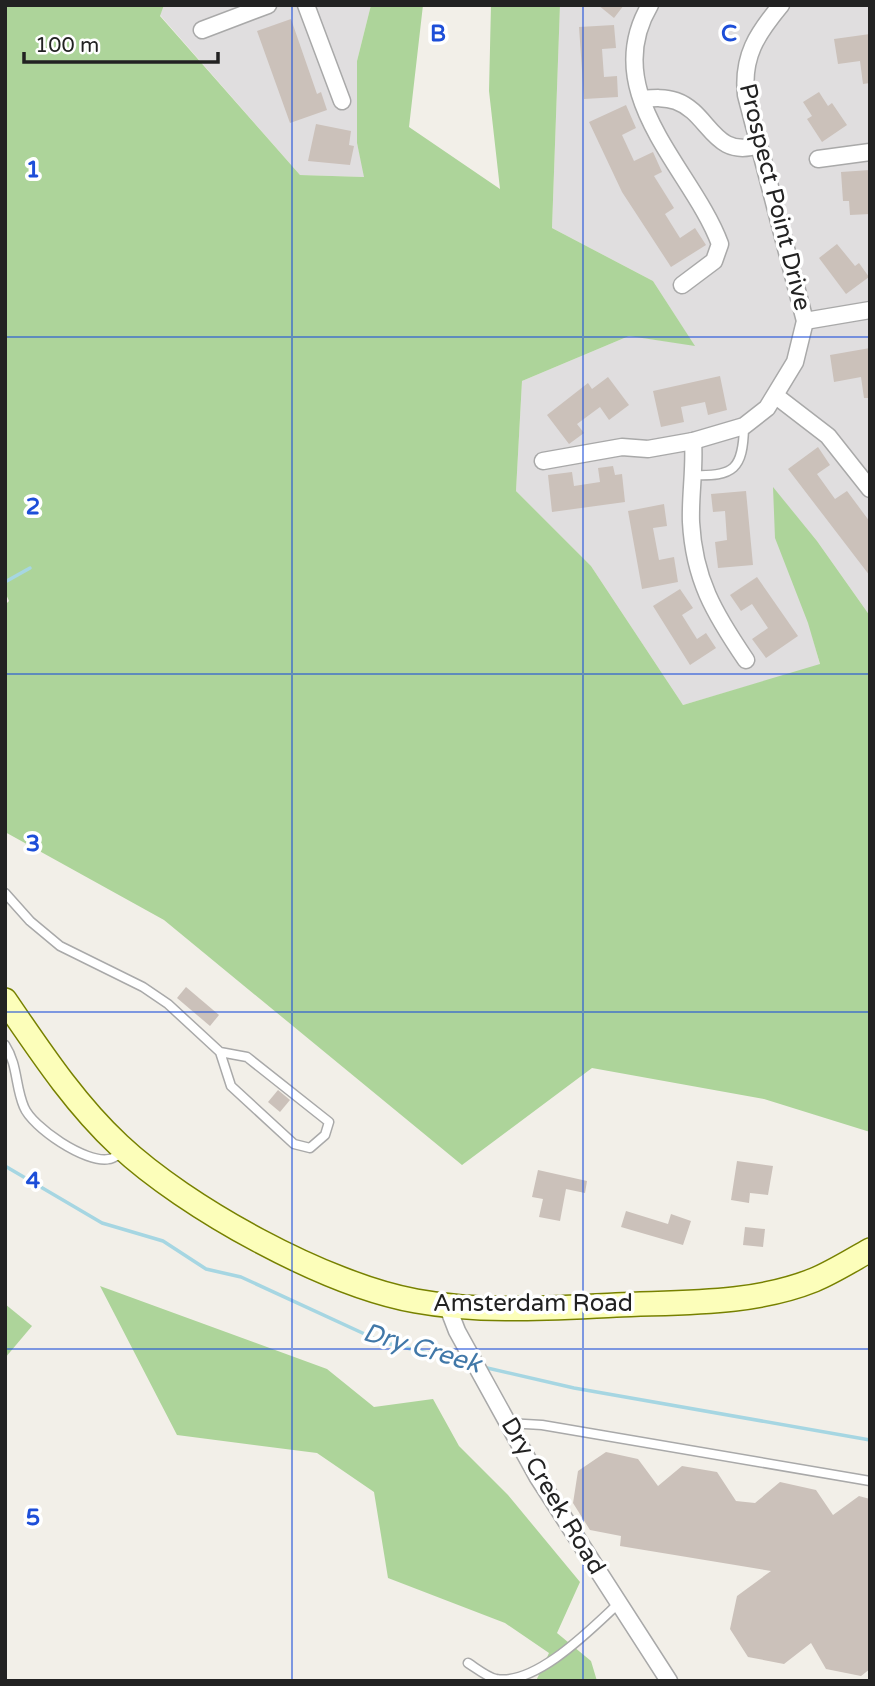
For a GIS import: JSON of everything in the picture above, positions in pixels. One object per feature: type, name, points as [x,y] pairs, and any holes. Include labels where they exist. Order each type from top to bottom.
[{"type":"main road","name":"Amsterdam Road","points":[[5,1000],[76,1099],[126,1151],[183,1195],[324,1272],[372,1290],[447,1305],[563,1307],[733,1300],[771,1294],[815,1280],[870,1250]]},
{"type":"street","points":[[202,30],[268,5]]},
{"type":"street","points":[[306,5],[342,102]]},
{"type":"street","points":[[650,5],[640,22],[635,52],[636,78],[642,99],[670,160],[720,244],[714,261],[682,285]]},
{"type":"street","name":"Prospect Point Drive","points":[[543,461],[622,447],[648,449],[694,441],[744,426],[757,417],[776,396],[795,362],[805,321],[746,95],[746,61],[758,32],[781,5]]},
{"type":"street","points":[[642,99],[677,101],[730,147],[745,149],[759,145]]},
{"type":"street","points":[[818,159],[870,152]]},
{"type":"street","points":[[805,321],[870,310]]},
{"type":"street","points":[[776,396],[828,436],[870,489]]},
{"type":"street","points":[[694,441],[691,522],[697,572],[729,635],[746,660]]},
{"type":"street","name":"Dry Creek Road","points":[[447,1305],[457,1331],[507,1423],[668,1681]]},
{"type":"lane","points":[[692,475],[716,476],[735,467],[744,449],[744,426]]},
{"type":"lane","points":[[5,893],[30,921],[60,946],[143,987],[167,1004],[220,1052],[231,1086],[294,1144],[310,1148],[325,1135],[329,1122],[268,1071],[247,1057],[220,1052]]},
{"type":"lane","points":[[5,1045],[16,1063],[23,1105],[29,1115],[73,1150],[91,1158],[109,1159],[126,1151]]},
{"type":"lane","points":[[507,1423],[554,1426],[870,1481]]},
{"type":"lane","points":[[468,1663],[495,1679],[512,1680],[532,1673],[554,1660],[619,1603]]},
{"type":"shaded area","points":[[164,5],[371,5],[357,61],[357,143],[365,177],[300,175],[160,15]]},
{"type":"shaded area","points":[[560,5],[870,5],[870,616],[817,541],[773,488],[820,665],[683,705],[591,566],[516,491],[522,381],[629,336],[694,345],[653,281],[552,228]]},
{"type":"green space","points":[[5,5],[164,5],[160,16],[300,175],[364,177],[357,143],[357,61],[371,5],[423,5],[409,127],[500,189],[489,91],[491,5],[560,5],[552,228],[653,281],[695,346],[629,336],[522,381],[516,491],[591,566],[683,705],[820,664],[808,623],[775,538],[773,487],[817,541],[870,616],[870,1132],[764,1099],[592,1068],[462,1165],[164,920],[5,832],[5,605],[9,601],[5,592]]},
{"type":"green space","points":[[100,1286],[327,1369],[374,1407],[433,1399],[459,1446],[508,1495],[580,1582],[557,1633],[591,1661],[597,1681],[536,1681],[549,1653],[505,1623],[388,1578],[374,1492],[317,1453],[177,1435]]},
{"type":"green space","points":[[5,1304],[32,1326],[5,1358]]},
{"type":"building","points":[[598,5],[624,5],[614,18]]},
{"type":"building","points":[[291,19],[317,94],[321,92],[327,110],[290,123],[257,31]]},
{"type":"building","points":[[614,25],[616,48],[602,49],[604,77],[617,76],[618,97],[584,99],[579,27]]},
{"type":"building","points":[[870,34],[870,83],[863,84],[860,61],[838,64],[834,39]]},
{"type":"building","points":[[819,92],[828,106],[832,103],[847,125],[822,142],[807,119],[812,116],[803,102]]},
{"type":"building","points":[[626,105],[636,128],[622,135],[634,161],[653,152],[662,172],[654,176],[674,208],[665,214],[680,238],[695,228],[706,245],[671,267],[622,192],[589,122]]},
{"type":"building","points":[[316,124],[351,131],[349,145],[354,146],[350,165],[308,161]]},
{"type":"building","points":[[870,170],[870,214],[850,215],[849,201],[843,201],[841,172]]},
{"type":"building","points":[[837,244],[855,266],[859,263],[869,277],[846,294],[819,258]]},
{"type":"building","points":[[870,348],[870,398],[864,398],[861,377],[834,382],[830,355]]},
{"type":"building","points":[[720,376],[727,410],[708,415],[705,402],[681,407],[684,422],[661,427],[653,391]]},
{"type":"building","points":[[608,377],[629,405],[609,420],[600,407],[577,424],[584,433],[569,444],[547,415],[588,383],[592,389]]},
{"type":"building","points":[[818,447],[830,465],[817,474],[835,499],[847,491],[870,522],[870,576],[788,469]]},
{"type":"building","points":[[613,466],[615,475],[622,474],[625,502],[552,512],[548,475],[572,472],[574,486],[600,482],[598,468]]},
{"type":"building","points":[[746,491],[753,565],[718,568],[715,542],[727,540],[725,511],[713,512],[711,494]]},
{"type":"building","points":[[664,504],[667,526],[653,528],[659,560],[674,557],[678,582],[642,589],[628,511]]},
{"type":"building","points":[[757,577],[798,636],[766,658],[752,639],[768,628],[752,604],[741,611],[730,595]]},
{"type":"building","points":[[680,589],[693,608],[682,615],[697,639],[706,633],[716,648],[690,665],[653,606]]},
{"type":"building","points":[[186,987],[219,1015],[210,1026],[177,998]]},
{"type":"building","points":[[278,1090],[290,1100],[280,1112],[268,1102]]},
{"type":"building","points":[[737,1161],[773,1166],[768,1195],[750,1193],[749,1203],[731,1200]]},
{"type":"building","points":[[538,1170],[587,1181],[585,1193],[566,1189],[560,1221],[539,1217],[543,1199],[532,1197]]},
{"type":"building","points":[[626,1211],[668,1224],[671,1214],[691,1221],[683,1245],[621,1227]]},
{"type":"building","points":[[745,1227],[765,1229],[763,1247],[743,1245]]},
{"type":"building","points":[[606,1452],[638,1459],[658,1486],[682,1466],[717,1472],[736,1501],[755,1503],[780,1482],[816,1490],[833,1515],[859,1496],[870,1499],[870,1669],[861,1676],[826,1669],[811,1643],[784,1664],[748,1657],[730,1629],[737,1596],[771,1571],[620,1546],[621,1536],[590,1530],[573,1503],[578,1471]]},
{"type":"waterway","points":[[5,582],[30,568]]},
{"type":"waterway","name":"Dry Creek","points":[[5,1166],[102,1223],[163,1241],[206,1269],[241,1277],[382,1342],[469,1363]]},
{"type":"waterway","name":"Dry Creek","points":[[483,1367],[574,1388],[870,1440]]}]
